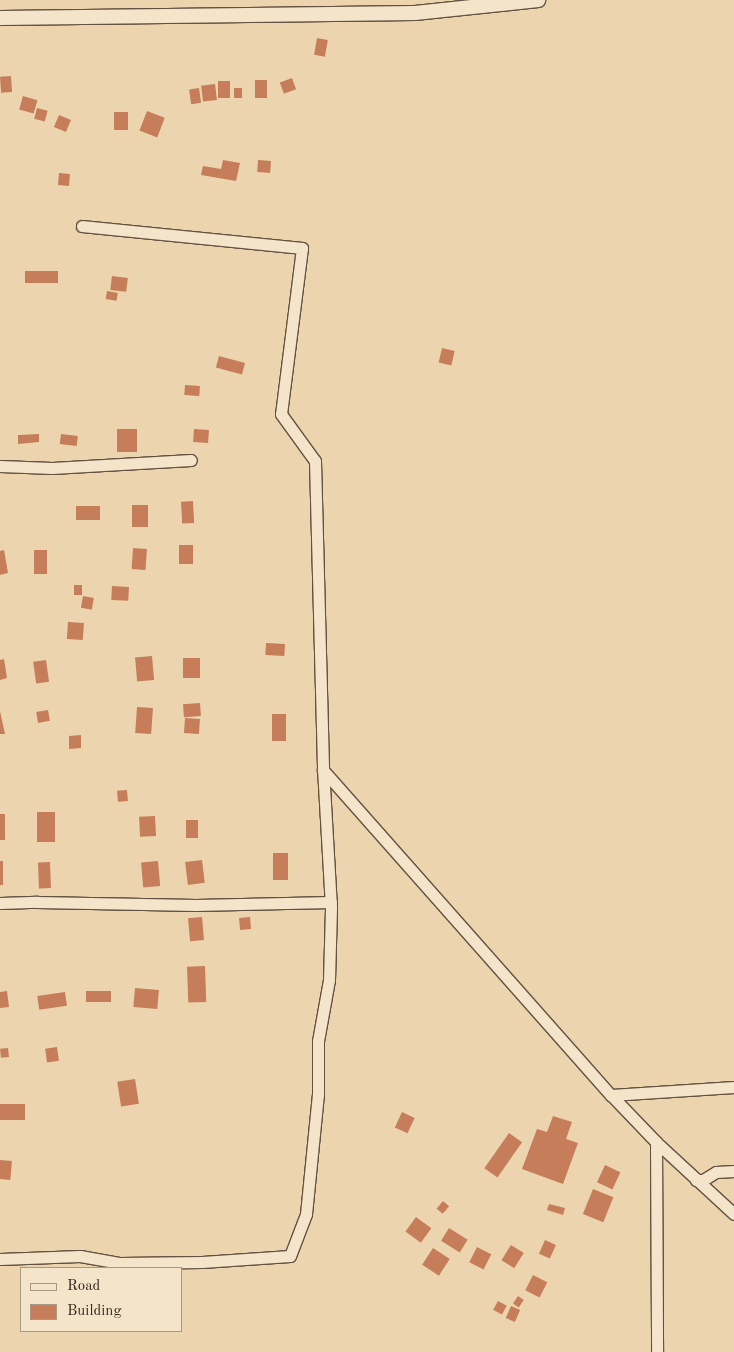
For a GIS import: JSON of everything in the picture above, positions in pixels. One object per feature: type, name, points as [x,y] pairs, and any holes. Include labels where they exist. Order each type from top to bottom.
[{"type":"street","points":[[0,18],[415,13],[538,0]]},
{"type":"street","points":[[0,1259],[80,1256],[120,1263],[202,1262],[290,1256],[306,1214],[318,1094],[318,1041],[329,980],[330,902],[323,770],[315,461],[281,414],[302,248],[82,226]]},
{"type":"street","points":[[0,466],[52,468],[191,460]]},
{"type":"street","points":[[323,770],[611,1095],[656,1142],[734,1214]]},
{"type":"street","points":[[0,903],[196,905],[330,902]]},
{"type":"street","points":[[611,1095],[734,1087]]},
{"type":"street","points":[[656,1142],[657,1352]]},
{"type":"street","points":[[696,1180],[703,1180],[716,1172],[734,1171]]},
{"type":"building","points":[[317,38],[328,40],[325,57],[314,55]]},
{"type":"building","points":[[11,76],[12,92],[1,93],[0,77]]},
{"type":"building","points":[[292,78],[296,89],[284,94],[280,82]]},
{"type":"building","points":[[255,80],[267,80],[267,98],[255,98]]},
{"type":"building","points":[[218,81],[230,81],[230,98],[218,98]]},
{"type":"building","points":[[215,84],[217,100],[203,102],[201,86]]},
{"type":"building","points":[[199,88],[201,103],[191,104],[189,89]]},
{"type":"building","points":[[234,88],[242,88],[242,98],[234,98]]},
{"type":"building","points":[[23,96],[37,100],[34,114],[19,109]]},
{"type":"building","points":[[37,108],[48,111],[45,121],[34,119]]},
{"type":"building","points":[[147,111],[165,118],[157,137],[139,131]]},
{"type":"building","points":[[114,112],[128,112],[128,130],[114,130]]},
{"type":"building","points":[[59,115],[71,120],[66,132],[54,127]]},
{"type":"building","points":[[223,160],[240,163],[236,181],[201,175],[203,166],[221,169]]},
{"type":"building","points":[[258,160],[271,161],[270,173],[257,172]]},
{"type":"building","points":[[59,173],[70,174],[69,186],[58,185]]},
{"type":"building","points":[[25,271],[58,271],[58,283],[25,283]]},
{"type":"building","points":[[112,276],[128,278],[126,292],[110,290]]},
{"type":"building","points":[[107,291],[118,293],[116,301],[106,299]]},
{"type":"building","points":[[442,348],[455,351],[451,366],[439,363]]},
{"type":"building","points":[[219,356],[245,363],[242,375],[216,368]]},
{"type":"building","points":[[185,385],[200,386],[199,396],[184,395]]},
{"type":"building","points":[[117,429],[137,429],[137,452],[117,452]]},
{"type":"building","points":[[194,429],[209,430],[208,443],[193,442]]},
{"type":"building","points":[[39,434],[39,442],[18,444],[18,435]]},
{"type":"building","points":[[61,434],[78,436],[77,446],[60,444]]},
{"type":"building","points":[[193,501],[194,523],[182,524],[181,502]]},
{"type":"building","points":[[132,505],[148,505],[148,527],[132,527]]},
{"type":"building","points":[[76,506],[100,506],[100,520],[76,520]]},
{"type":"building","points":[[179,545],[193,545],[193,564],[179,564]]},
{"type":"building","points":[[133,548],[147,549],[146,570],[132,569]]},
{"type":"building","points":[[4,550],[8,573],[0,575],[0,551]]},
{"type":"building","points":[[34,550],[47,550],[47,574],[34,574]]},
{"type":"building","points":[[74,585],[82,585],[82,595],[74,595]]},
{"type":"building","points":[[112,586],[129,587],[128,601],[111,600]]},
{"type":"building","points":[[83,596],[94,598],[92,610],[81,608]]},
{"type":"building","points":[[68,622],[84,623],[83,640],[67,639]]},
{"type":"building","points":[[266,643],[285,644],[284,656],[265,655]]},
{"type":"building","points":[[152,656],[154,680],[137,681],[135,657]]},
{"type":"building","points":[[183,658],[200,658],[200,678],[183,678]]},
{"type":"building","points":[[4,659],[7,678],[0,680],[0,660]]},
{"type":"building","points":[[46,660],[49,682],[36,684],[33,662]]},
{"type":"building","points":[[200,703],[201,716],[184,717],[183,704]]},
{"type":"building","points":[[137,707],[153,708],[151,734],[135,733]]},
{"type":"building","points":[[48,710],[50,721],[38,723],[36,712]]},
{"type":"building","points":[[0,711],[5,734],[0,734]]},
{"type":"building","points":[[272,714],[286,714],[286,741],[272,741]]},
{"type":"building","points":[[185,718],[200,719],[199,734],[184,733]]},
{"type":"building","points":[[81,735],[81,748],[69,749],[69,736]]},
{"type":"building","points":[[127,790],[128,801],[118,802],[117,791]]},
{"type":"building","points":[[37,812],[55,812],[55,842],[37,842]]},
{"type":"building","points":[[0,814],[5,814],[5,840],[0,840]]},
{"type":"building","points":[[155,816],[156,836],[140,837],[139,817]]},
{"type":"building","points":[[186,820],[198,820],[198,838],[186,838]]},
{"type":"building","points":[[273,853],[288,853],[288,880],[273,880]]},
{"type":"building","points":[[202,860],[205,883],[188,885],[185,862]]},
{"type":"building","points":[[0,861],[3,861],[3,885],[0,885]]},
{"type":"building","points":[[158,861],[160,886],[143,887],[141,862]]},
{"type":"building","points":[[38,862],[50,862],[51,888],[39,888]]},
{"type":"building","points":[[202,917],[204,940],[190,941],[188,918]]},
{"type":"building","points":[[250,917],[251,929],[240,930],[239,918]]},
{"type":"building","points":[[205,966],[206,1002],[188,1003],[187,967]]},
{"type":"building","points":[[135,988],[159,990],[157,1009],[133,1007]]},
{"type":"building","points":[[7,991],[9,1007],[0,1008],[0,992]]},
{"type":"building","points":[[86,991],[111,991],[111,1002],[86,1002]]},
{"type":"building","points":[[65,992],[67,1006],[39,1010],[37,996]]},
{"type":"building","points":[[57,1047],[59,1061],[47,1063],[45,1049]]},
{"type":"building","points":[[8,1048],[9,1057],[1,1058],[0,1049]]},
{"type":"building","points":[[135,1079],[139,1104],[121,1107],[117,1082]]},
{"type":"building","points":[[0,1104],[25,1104],[25,1120],[0,1120]]},
{"type":"building","points":[[402,1112],[415,1118],[408,1133],[395,1127]]},
{"type":"building","points":[[553,1116],[572,1122],[566,1139],[578,1143],[563,1184],[522,1169],[537,1129],[547,1132]]},
{"type":"building","points":[[509,1133],[522,1142],[497,1177],[484,1168]]},
{"type":"building","points":[[0,1160],[12,1161],[10,1180],[0,1179]]},
{"type":"building","points":[[605,1165],[620,1172],[612,1189],[597,1182]]},
{"type":"building","points":[[593,1189],[613,1197],[603,1222],[583,1214]]},
{"type":"building","points":[[443,1201],[449,1206],[443,1214],[437,1209]]},
{"type":"building","points":[[549,1204],[565,1208],[563,1215],[547,1210]]},
{"type":"building","points":[[416,1217],[431,1228],[421,1243],[405,1232]]},
{"type":"building","points":[[449,1228],[468,1240],[460,1252],[441,1241]]},
{"type":"building","points":[[545,1240],[556,1245],[550,1259],[539,1254]]},
{"type":"building","points":[[511,1245],[524,1253],[514,1268],[501,1260]]},
{"type":"building","points":[[477,1247],[491,1254],[484,1269],[469,1262]]},
{"type":"building","points":[[433,1248],[450,1259],[439,1276],[422,1265]]},
{"type":"building","points":[[533,1275],[547,1282],[540,1297],[525,1290]]},
{"type":"building","points":[[518,1296],[524,1300],[519,1307],[513,1303]]},
{"type":"building","points":[[498,1301],[507,1306],[502,1315],[493,1310]]},
{"type":"building","points":[[511,1306],[520,1310],[515,1322],[506,1318]]}]
